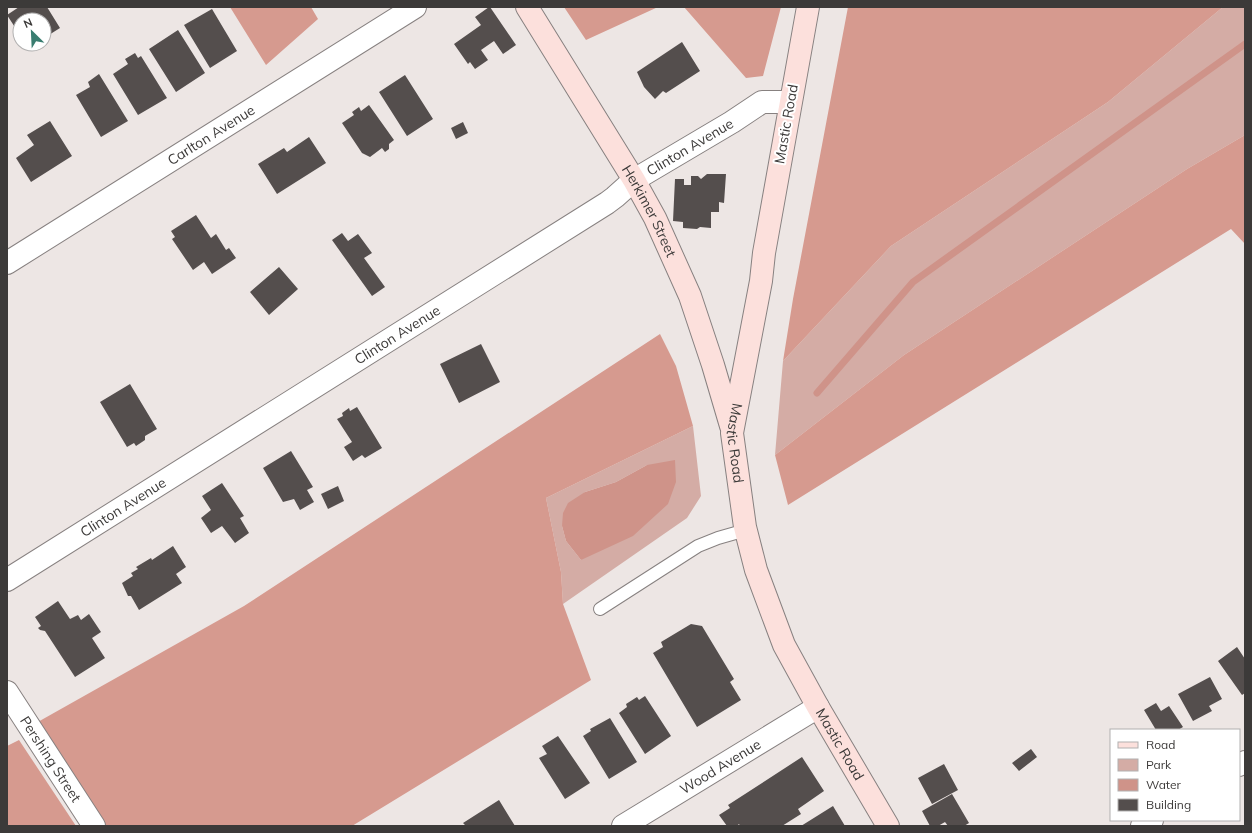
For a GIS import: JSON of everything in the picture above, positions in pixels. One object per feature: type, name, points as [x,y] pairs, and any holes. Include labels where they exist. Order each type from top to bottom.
[{"type":"main road","name":"Herkimer Street","points":[[527,7],[634,180],[655,218],[690,296],[713,366],[732,433]]},
{"type":"main road","name":"Mastic Road","points":[[808,7],[732,433],[746,530],[756,570],[784,645],[818,707],[888,826]]},
{"type":"street","name":"Carlton Avenue","points":[[7,263],[415,7]]},
{"type":"street","name":"Clinton Avenue","points":[[7,580],[606,203],[634,180],[732,122],[762,102],[790,102]]},
{"type":"street","name":"Pershing Street","points":[[7,692],[94,826]]},
{"type":"street","name":"Wood Avenue","points":[[623,826],[818,707]]},
{"type":"lane","points":[[600,609],[698,546],[718,538],[746,530]]},
{"type":"green space","points":[[1223,7],[1245,7],[1245,135],[1187,169],[904,355],[775,455],[783,361],[891,246],[1108,102]]},
{"type":"green space","points":[[693,426],[701,496],[687,518],[563,604],[561,572],[546,498]],"holes":[[[647,465],[581,560],[566,541],[562,526],[585,492],[616,482]]]},
{"type":"shaded area","points":[[230,7],[311,7],[318,19],[266,65]]},
{"type":"shaded area","points":[[564,7],[658,7],[586,40]]},
{"type":"shaded area","points":[[684,7],[781,7],[763,76],[746,78]]},
{"type":"shaded area","points":[[848,7],[1223,7],[1108,102],[891,246],[783,361],[793,299]]},
{"type":"shaded area","points":[[1245,135],[1245,244],[1231,229],[788,505],[775,455],[904,355],[1187,169]]},
{"type":"shaded area","points":[[660,334],[676,366],[693,426],[546,498],[561,572],[563,604],[591,680],[352,826],[106,826],[36,723],[244,606]]},
{"type":"shaded area","points":[[19,740],[76,826],[7,826],[7,746]]},
{"type":"water","points":[[675,460],[676,482],[668,504],[633,536],[581,560],[566,541],[562,526],[563,513],[568,503],[585,492],[616,482],[647,465]]},
{"type":"building","points":[[19,7],[47,7],[50,12],[12,12],[12,23],[7,15]]},
{"type":"building","points":[[489,7],[516,45],[503,54],[494,41],[481,50],[488,60],[475,69],[470,62],[468,64],[454,44],[481,25],[475,17]]},
{"type":"building","points":[[212,9],[237,51],[210,68],[184,25]]},
{"type":"building","points":[[52,15],[60,28],[52,33]]},
{"type":"building","points":[[178,30],[205,73],[176,92],[149,49]]},
{"type":"building","points":[[682,42],[700,71],[666,93],[663,91],[655,99],[644,87],[637,72]]},
{"type":"building","points":[[135,53],[138,58],[141,56],[167,98],[138,115],[113,74],[128,64],[125,59]]},
{"type":"building","points":[[99,74],[128,121],[101,137],[76,95],[90,87],[88,82]]},
{"type":"building","points":[[405,75],[433,119],[407,136],[379,92]]},
{"type":"building","points":[[369,105],[394,140],[389,144],[389,149],[385,152],[382,148],[370,157],[362,153],[342,123],[354,115],[352,112],[359,107],[361,111]]},
{"type":"building","points":[[50,121],[72,156],[31,182],[16,158],[34,145],[27,135]]},
{"type":"building","points":[[463,122],[468,133],[456,139],[451,128]]},
{"type":"building","points":[[309,137],[326,163],[277,194],[258,164],[284,148],[287,152]]},
{"type":"building","points":[[707,174],[726,174],[724,203],[719,202],[719,212],[711,212],[711,228],[683,228],[683,222],[673,221],[675,179],[684,179],[684,185],[691,185],[691,176],[698,176],[701,179]]},
{"type":"building","points":[[196,215],[211,238],[216,234],[226,250],[229,248],[236,258],[212,274],[204,262],[193,270],[172,239],[175,237],[171,231]]},
{"type":"building","points":[[342,233],[348,241],[358,234],[372,253],[364,258],[385,287],[372,296],[332,240]]},
{"type":"building","points":[[279,267],[298,289],[269,315],[250,292]]},
{"type":"building","points":[[481,344],[500,382],[459,403],[440,364]]},
{"type":"building","points":[[130,384],[157,429],[145,436],[145,440],[136,446],[134,443],[127,447],[100,402]]},
{"type":"building","points":[[357,407],[382,448],[365,458],[362,455],[353,461],[344,447],[352,442],[337,419],[343,416],[342,413],[349,408],[350,411]]},
{"type":"building","points":[[291,451],[313,487],[307,490],[314,502],[300,510],[294,499],[283,502],[263,468]]},
{"type":"building","points":[[222,483],[244,516],[240,518],[249,533],[235,543],[222,526],[211,533],[201,518],[211,510],[202,496]]},
{"type":"building","points":[[338,486],[344,501],[328,509],[321,494]]},
{"type":"building","points":[[173,546],[186,567],[176,574],[182,583],[139,610],[131,596],[128,596],[122,583],[133,576],[131,573],[138,569],[136,567],[151,558],[152,560]]},
{"type":"building","points":[[58,601],[70,619],[78,615],[81,620],[89,614],[101,632],[92,638],[105,658],[75,677],[45,631],[38,628],[41,626],[35,617]]},
{"type":"building","points":[[691,624],[702,626],[734,679],[730,682],[741,700],[697,727],[653,653],[663,647],[661,642]]},
{"type":"building","points":[[1237,647],[1245,659],[1245,693],[1242,695],[1218,661]]},
{"type":"building","points":[[1210,677],[1222,699],[1209,706],[1212,711],[1193,721],[1178,694]]},
{"type":"building","points":[[645,696],[671,736],[645,754],[619,713],[627,707],[626,704],[637,697],[639,700]]},
{"type":"building","points":[[1156,703],[1161,711],[1169,706],[1183,727],[1180,729],[1155,729],[1144,710]]},
{"type":"building","points":[[610,718],[637,762],[609,779],[583,736],[591,731],[590,729]]},
{"type":"building","points":[[558,736],[590,783],[565,799],[539,758],[547,754],[542,746]]},
{"type":"building","points":[[1031,749],[1037,757],[1019,771],[1012,763]]},
{"type":"building","points":[[802,757],[824,791],[798,809],[801,814],[782,826],[740,826],[739,824],[737,826],[727,826],[719,815],[730,808],[728,805]]},
{"type":"building","points":[[944,764],[958,790],[932,804],[918,778]]},
{"type":"building","points":[[952,794],[969,823],[964,826],[948,826],[945,822],[938,826],[930,826],[922,811]]},
{"type":"building","points":[[499,800],[515,826],[466,826],[463,823]]},
{"type":"building","points":[[833,806],[845,826],[801,826]]},
{"type":"waterway","points":[[817,393],[913,282],[1245,44]]}]
